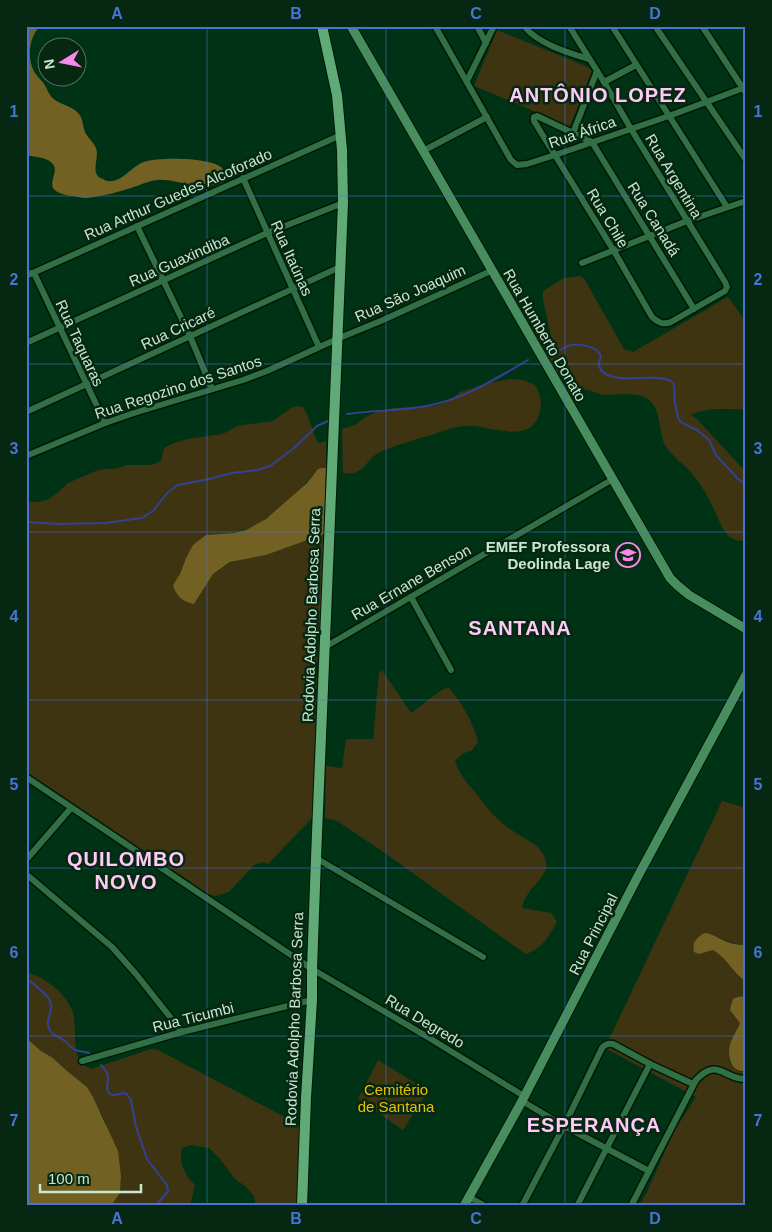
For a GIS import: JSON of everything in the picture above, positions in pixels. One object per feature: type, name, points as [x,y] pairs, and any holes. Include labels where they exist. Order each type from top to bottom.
[{"type":"main road","name":"Rodovia Adolpho Barbosa Serra","points":[[302,1206],[312,1000],[316,858],[343,203],[341,135],[336,95],[322,26]]},
{"type":"main road","name":"Rua Humberto Donato","points":[[351,26],[665,570],[677,585],[689,595],[746,629]]},
{"type":"main road","name":"Rua Principal","points":[[464,1206],[523,1099],[637,878],[745,679]]},
{"type":"street","points":[[423,150],[487,117],[434,26]]},
{"type":"street","points":[[477,26],[486,43]]},
{"type":"street","points":[[467,82],[494,26]]},
{"type":"street","points":[[524,26],[542,40],[565,51],[589,59]]},
{"type":"street","name":"Rua Argentina","points":[[569,26],[727,286],[726,291],[694,309]]},
{"type":"street","points":[[612,26],[727,207]]},
{"type":"street","points":[[655,26],[746,160]]},
{"type":"street","points":[[702,26],[745,89]]},
{"type":"street","points":[[604,82],[636,65]]},
{"type":"street","points":[[592,142],[573,133],[597,71]]},
{"type":"street","name":"Rua África","points":[[487,117],[512,160],[521,165],[745,89]]},
{"type":"street","name":"Rua Chile","points":[[573,133],[537,116],[534,117],[534,121],[652,317],[657,322],[666,324],[694,309]]},
{"type":"street","name":"Rua Arthur Guedes Alcoforado","points":[[26,276],[341,135]]},
{"type":"street","name":"Rua Canadá","points":[[592,142],[694,309]]},
{"type":"street","name":"Rua Itaúnas","points":[[243,178],[319,347]]},
{"type":"street","points":[[582,264],[687,221],[746,201]]},
{"type":"street","name":"Rua Guaxindiba","points":[[26,343],[267,233],[343,203]]},
{"type":"street","points":[[137,226],[190,336],[212,390]]},
{"type":"street","name":"Rua Cricaré","points":[[26,412],[340,267]]},
{"type":"street","name":"Rua São Joaquim","points":[[337,338],[383,320],[492,270]]},
{"type":"street","points":[[26,272],[34,273]]},
{"type":"street","name":"Rua Taquaras","points":[[34,273],[104,423]]},
{"type":"street","name":"Rua Regozino dos Santos","points":[[26,456],[104,423],[267,371],[337,338]]},
{"type":"street","name":"Rua Ernane Benson","points":[[325,647],[613,479]]},
{"type":"street","points":[[411,597],[451,670]]},
{"type":"street","name":"Rua Degredo","points":[[26,777],[312,969],[426,1036],[564,1126],[649,1171]]},
{"type":"street","points":[[26,860],[71,808]]},
{"type":"street","points":[[316,858],[483,957]]},
{"type":"street","points":[[26,874],[112,948],[136,974],[182,1032]]},
{"type":"street","name":"Rua Ticumbi","points":[[82,1061],[182,1032],[312,1000]]},
{"type":"street","points":[[522,1206],[605,1044],[613,1044],[693,1084]]},
{"type":"street","points":[[577,1206],[650,1064]]},
{"type":"street","points":[[631,1206],[698,1077],[713,1069],[722,1070],[738,1079],[746,1079]]},
{"type":"street","points":[[469,1197],[485,1206]]},
{"type":"green space","points":[[497,30],[593,69],[570,126],[474,86]]},
{"type":"green space","points":[[581,276],[624,349],[633,352],[728,297],[746,322],[746,409],[711,409],[691,415],[697,419],[742,468],[746,467],[746,541],[730,537],[720,523],[700,484],[665,445],[656,409],[649,400],[638,395],[606,395],[590,390],[566,393],[538,342],[551,336],[543,300],[543,291],[564,278]]},
{"type":"green space","points":[[510,379],[523,380],[535,385],[540,397],[541,405],[538,417],[533,425],[525,430],[516,432],[474,426],[456,427],[380,452],[361,470],[343,473],[342,429],[355,425],[376,412],[394,408],[436,406],[450,400],[460,392]]},
{"type":"green space","points":[[303,407],[318,443],[326,441],[326,468],[318,469],[284,504],[254,526],[225,534],[206,535],[186,558],[180,574],[173,585],[194,604],[213,574],[231,562],[266,555],[324,534],[323,596],[318,637],[313,817],[268,864],[263,862],[254,865],[229,892],[215,896],[204,893],[191,882],[154,858],[149,857],[26,774],[26,502],[40,502],[49,499],[68,483],[98,470],[119,468],[127,465],[151,465],[161,461],[164,448],[174,443],[187,439],[223,434],[237,426],[273,421],[291,408]]},
{"type":"green space","points":[[382,670],[411,713],[443,689],[449,688],[466,713],[478,742],[472,750],[462,754],[455,761],[461,774],[497,819],[535,845],[544,855],[546,869],[544,874],[526,897],[522,908],[551,913],[557,922],[545,941],[532,951],[526,954],[385,853],[337,821],[325,818],[326,766],[342,768],[346,739],[373,739],[379,673]]},
{"type":"green space","points":[[722,801],[746,808],[746,945],[737,944],[711,934],[707,952],[713,950],[719,953],[740,978],[746,982],[746,996],[738,997],[734,1015],[740,1023],[729,1052],[730,1063],[741,1072],[746,1071],[746,1206],[639,1206],[674,1131],[696,1097],[605,1048]]},
{"type":"green space","points":[[26,970],[52,986],[68,1002],[73,1013],[77,1053],[84,1065],[91,1069],[148,1050],[158,1050],[300,1125],[298,1206],[256,1206],[254,1196],[235,1179],[209,1148],[191,1145],[182,1148],[181,1153],[183,1168],[195,1185],[190,1206],[111,1206],[120,1193],[121,1176],[105,1121],[87,1087],[26,1038]]},
{"type":"green space","name":"Cemitério de Santana","points":[[378,1060],[428,1091],[403,1130],[358,1099]]},
{"type":"shaded area","points":[[26,26],[40,26],[32,40],[30,52],[31,64],[38,76],[38,88],[46,88],[50,95],[58,102],[73,109],[80,115],[86,134],[97,150],[96,171],[100,178],[113,181],[144,162],[172,159],[196,160],[216,164],[222,168],[225,177],[224,183],[218,186],[157,180],[115,193],[86,198],[71,196],[55,190],[52,181],[55,167],[52,163],[43,158],[26,155]]},
{"type":"shaded area","points":[[321,468],[326,468],[324,534],[266,555],[230,562],[213,574],[194,604],[186,602],[178,595],[173,585],[193,545],[206,535],[246,530],[266,519]]},
{"type":"shaded area","points":[[705,933],[730,943],[746,945],[746,982],[713,950],[699,954],[694,952],[695,941]]},
{"type":"shaded area","points":[[746,996],[746,1071],[741,1071],[731,1063],[729,1054],[732,1039],[740,1023],[730,1010],[733,999]]},
{"type":"shaded area","points":[[26,1038],[87,1087],[93,1097],[118,1151],[121,1176],[120,1193],[111,1206],[26,1206]]},
{"type":"waterway","points":[[546,353],[571,345],[587,346],[598,351],[601,357],[599,362],[600,368],[608,375],[621,378],[657,378],[671,381],[674,385],[675,403],[680,421],[697,430],[709,440],[716,455],[738,479],[746,484]]},
{"type":"waterway","points":[[347,414],[417,408],[441,403],[480,387],[528,360]]},
{"type":"waterway","points":[[26,522],[58,524],[105,523],[142,518],[153,511],[168,492],[178,485],[270,466],[293,449],[317,426],[328,421]]},
{"type":"waterway","points":[[26,978],[45,994],[50,1002],[48,1026],[51,1032],[76,1050],[89,1053]]},
{"type":"waterway","points":[[101,1065],[108,1076],[108,1092],[113,1095],[126,1093],[131,1100],[136,1127],[147,1159],[167,1185],[167,1193],[155,1206]]},
{"type":"place","name":"EMEF Professora Deolinda Lage","points":[[628,555]]},
{"type":"district","name":"ANTÔNIO LOPEZ","points":[[598,95]]},
{"type":"district","name":"SANTANA","points":[[520,628]]},
{"type":"district","name":"QUILOMBO NOVO","points":[[126,870]]},
{"type":"district","name":"ESPERANÇA","points":[[594,1125]]}]
